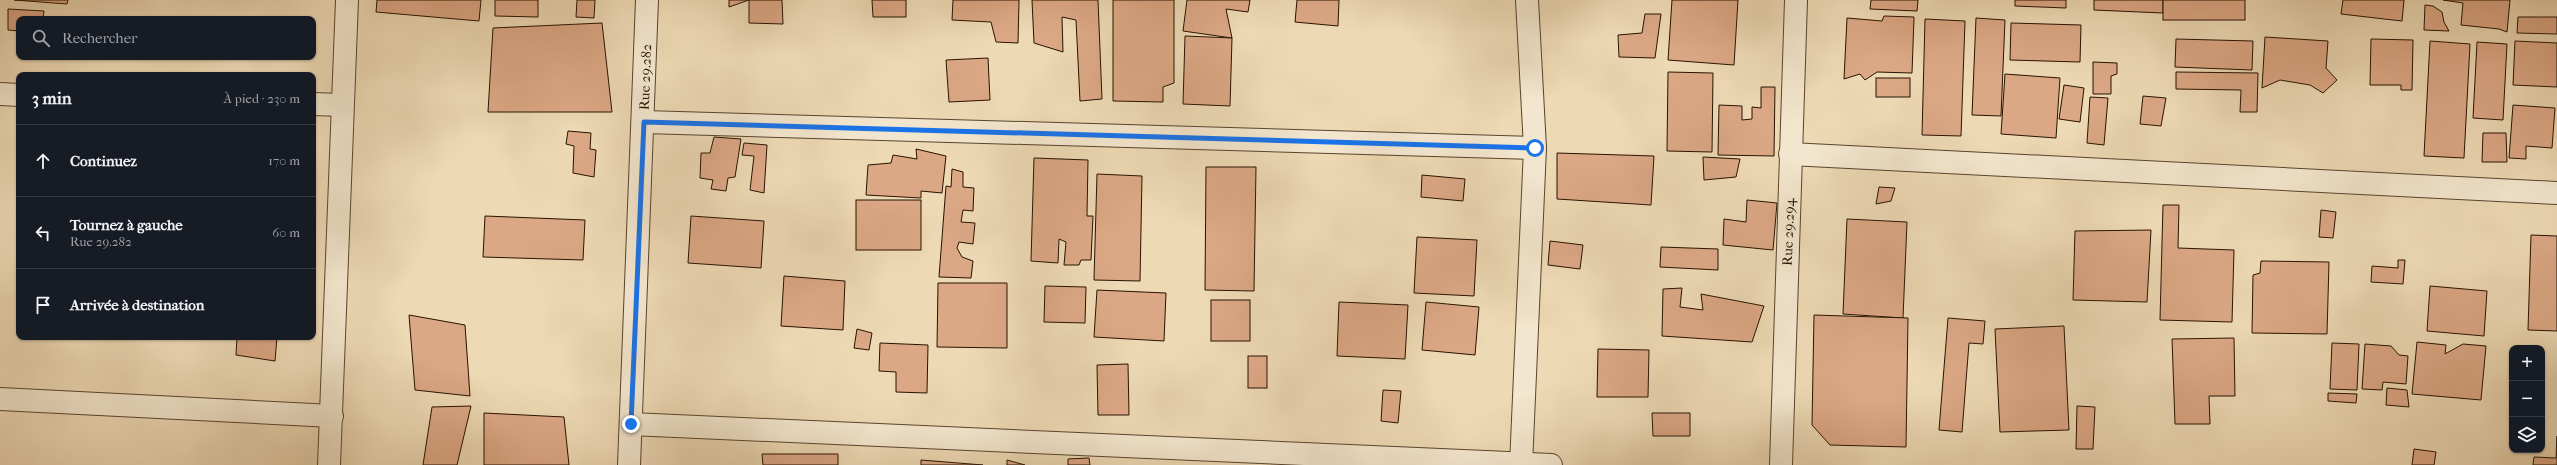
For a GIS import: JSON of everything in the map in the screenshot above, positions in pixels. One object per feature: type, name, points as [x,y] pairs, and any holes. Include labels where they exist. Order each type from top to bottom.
[{"type":"street","points":[[329,465],[347,0]]},
{"type":"street","name":"Rue 29.282","points":[[629,465],[644,122],[647,0]]},
{"type":"street","points":[[1521,464],[1535,148],[1527,0]]},
{"type":"street","name":"Rue 29.294","points":[[1780,465],[1796,0]]},
{"type":"street","points":[[0,94],[16,95]]},
{"type":"street","points":[[316,104],[342,106]]},
{"type":"street","points":[[644,122],[1535,148]]},
{"type":"street","points":[[1790,154],[2221,178],[2557,193]]},
{"type":"street","points":[[0,398],[332,416]]},
{"type":"street","points":[[631,424],[1551,465]]},
{"type":"building","points":[[14,0],[68,0],[67,4]]},
{"type":"building","points":[[377,0],[481,0],[479,21],[376,12]]},
{"type":"building","points":[[495,0],[538,0],[538,17],[495,16]]},
{"type":"building","points":[[577,0],[595,0],[594,18],[576,17]]},
{"type":"building","points":[[729,0],[749,0],[729,7]]},
{"type":"building","points":[[749,0],[782,0],[783,24],[749,23]]},
{"type":"building","points":[[872,0],[906,0],[906,17],[873,17]]},
{"type":"building","points":[[953,0],[1019,0],[1018,43],[996,42],[991,22],[952,20]]},
{"type":"building","points":[[1032,0],[1098,0],[1102,99],[1080,101],[1076,20],[1062,17],[1063,52],[1034,43]]},
{"type":"building","points":[[1113,0],[1174,0],[1174,83],[1163,87],[1163,102],[1113,101]]},
{"type":"building","points":[[1187,0],[1250,0],[1248,12],[1226,9],[1232,38],[1183,31]]},
{"type":"building","points":[[1297,0],[1339,0],[1338,26],[1295,22]]},
{"type":"building","points":[[1672,0],[1738,0],[1734,65],[1668,60]]},
{"type":"building","points":[[1871,0],[1918,0],[1917,11],[1870,9]]},
{"type":"building","points":[[2015,0],[2066,0],[2066,8],[2015,6]]},
{"type":"building","points":[[2094,0],[2163,0],[2163,13],[2094,10]]},
{"type":"building","points":[[2163,0],[2245,0],[2245,20],[2163,20]]},
{"type":"building","points":[[2343,0],[2404,0],[2402,21],[2341,14]]},
{"type":"building","points":[[2443,0],[2510,0],[2507,32],[2499,29],[2461,25],[2463,3]]},
{"type":"building","points":[[2425,5],[2433,6],[2442,12],[2444,22],[2449,31],[2424,30]]},
{"type":"building","points":[[8,9],[44,11],[43,16],[16,16],[16,31],[8,30]]},
{"type":"building","points":[[1645,14],[1661,14],[1655,58],[1619,57],[1618,35],[1642,33]]},
{"type":"building","points":[[1884,16],[1914,17],[1912,73],[1877,72],[1865,80],[1860,74],[1844,79],[1847,18],[1882,21]]},
{"type":"building","points":[[2518,17],[2557,17],[2557,34],[2517,33]]},
{"type":"building","points":[[1976,18],[2005,20],[2001,116],[1972,115]]},
{"type":"building","points":[[1925,19],[1965,21],[1961,136],[1922,135]]},
{"type":"building","points":[[602,23],[612,112],[488,112],[493,28]]},
{"type":"building","points":[[2011,23],[2081,25],[2080,62],[2010,60]]},
{"type":"building","points":[[1185,36],[1232,38],[1230,106],[1183,104]]},
{"type":"building","points":[[2265,37],[2328,41],[2326,68],[2337,80],[2323,93],[2310,85],[2280,80],[2262,88]]},
{"type":"building","points":[[2176,39],[2253,41],[2252,70],[2175,67]]},
{"type":"building","points":[[2371,39],[2413,40],[2412,90],[2401,90],[2401,85],[2370,85]]},
{"type":"building","points":[[2430,41],[2470,44],[2464,158],[2424,156]]},
{"type":"building","points":[[2515,41],[2557,43],[2557,87],[2513,85]]},
{"type":"building","points":[[2477,42],[2507,44],[2503,120],[2473,118]]},
{"type":"building","points":[[988,58],[990,100],[949,102],[946,60]]},
{"type":"building","points":[[2093,62],[2117,63],[2117,74],[2111,76],[2111,94],[2093,94]]},
{"type":"building","points":[[1668,72],[1713,73],[1712,152],[1667,151]]},
{"type":"building","points":[[2176,72],[2258,73],[2257,112],[2240,112],[2241,90],[2176,89]]},
{"type":"building","points":[[2005,74],[2060,78],[2056,138],[2001,134]]},
{"type":"building","points":[[1876,78],[1910,78],[1910,97],[1876,97]]},
{"type":"building","points":[[2064,85],[2084,88],[2080,122],[2059,119]]},
{"type":"building","points":[[1761,87],[1775,87],[1774,156],[1718,155],[1719,105],[1742,106],[1742,120],[1752,119],[1752,107],[1761,108]]},
{"type":"building","points":[[2143,96],[2166,98],[2161,126],[2140,124]]},
{"type":"building","points":[[2090,97],[2108,98],[2104,145],[2087,143]]},
{"type":"building","points":[[2513,105],[2555,108],[2552,148],[2526,146],[2526,159],[2509,158]]},
{"type":"building","points":[[568,131],[591,133],[590,149],[596,150],[594,177],[573,173],[574,146],[566,144]]},
{"type":"building","points":[[2483,133],[2506,133],[2507,162],[2482,162]]},
{"type":"building","points":[[714,137],[741,139],[735,177],[728,178],[726,191],[711,189],[713,180],[700,178],[701,153],[710,153]]},
{"type":"building","points":[[744,143],[767,145],[764,193],[750,190],[754,156],[742,155]]},
{"type":"building","points":[[916,149],[946,156],[942,193],[921,191],[921,198],[866,195],[868,165],[891,163],[893,155],[917,159]]},
{"type":"building","points":[[1557,153],[1654,156],[1651,205],[1557,199]]},
{"type":"building","points":[[1703,157],[1740,159],[1736,177],[1704,180]]},
{"type":"building","points":[[1034,158],[1088,160],[1087,216],[1093,216],[1091,260],[1081,260],[1079,265],[1064,265],[1066,242],[1059,239],[1058,263],[1031,261]]},
{"type":"building","points":[[1206,167],[1256,167],[1254,291],[1205,290]]},
{"type":"building","points":[[952,169],[963,172],[963,187],[974,188],[973,211],[963,210],[961,222],[975,223],[973,244],[959,242],[957,248],[962,257],[973,261],[971,278],[939,277],[946,186],[951,187]]},
{"type":"building","points":[[1097,174],[1142,176],[1140,281],[1094,280]]},
{"type":"building","points":[[1422,175],[1465,179],[1463,201],[1421,197]]},
{"type":"building","points":[[1879,187],[1895,188],[1891,201],[1876,204]]},
{"type":"building","points":[[856,200],[921,200],[921,250],[856,250]]},
{"type":"building","points":[[1747,200],[1777,203],[1773,250],[1723,245],[1724,219],[1746,222]]},
{"type":"building","points":[[2163,205],[2179,205],[2178,248],[2234,250],[2232,322],[2160,320]]},
{"type":"building","points":[[2321,210],[2336,212],[2333,238],[2319,237]]},
{"type":"building","points":[[485,216],[585,220],[583,260],[483,257]]},
{"type":"building","points":[[691,216],[764,221],[761,268],[688,263]]},
{"type":"building","points":[[1847,219],[1907,222],[1903,318],[1843,314]]},
{"type":"building","points":[[2151,230],[2147,302],[2073,300],[2075,231]]},
{"type":"building","points":[[2531,235],[2557,236],[2557,331],[2528,330]]},
{"type":"building","points":[[1417,237],[1477,240],[1474,296],[1414,293]]},
{"type":"building","points":[[1550,241],[1583,245],[1580,269],[1548,265]]},
{"type":"building","points":[[1661,247],[1718,249],[1718,270],[1660,267]]},
{"type":"building","points":[[2398,260],[2405,260],[2403,284],[2371,282],[2372,266],[2398,268]]},
{"type":"building","points":[[2261,261],[2329,262],[2327,334],[2252,333],[2253,275],[2260,273]]},
{"type":"building","points":[[784,276],[845,281],[843,330],[781,326]]},
{"type":"building","points":[[938,283],[1007,283],[1007,348],[937,347]]},
{"type":"building","points":[[1045,286],[1086,287],[1085,323],[1044,322]]},
{"type":"building","points":[[2430,286],[2487,291],[2484,336],[2427,331]]},
{"type":"building","points":[[1682,288],[1680,307],[1703,310],[1701,294],[1764,306],[1752,342],[1662,336],[1663,289]]},
{"type":"building","points":[[1097,290],[1166,293],[1164,341],[1094,337]]},
{"type":"building","points":[[1211,300],[1250,300],[1250,341],[1211,341]]},
{"type":"building","points":[[1339,302],[1408,305],[1405,359],[1337,356]]},
{"type":"building","points":[[1426,302],[1479,307],[1475,355],[1422,350]]},
{"type":"building","points":[[409,315],[465,325],[470,396],[415,390]]},
{"type":"building","points":[[1814,315],[1908,318],[1906,447],[1830,445],[1812,425]]},
{"type":"building","points":[[1948,318],[1985,321],[1983,344],[1969,343],[1962,432],[1939,430]]},
{"type":"building","points":[[2064,326],[2069,430],[2000,432],[1995,329]]},
{"type":"building","points":[[857,329],[872,333],[869,350],[854,348]]},
{"type":"building","points":[[2234,338],[2235,396],[2209,396],[2210,424],[2175,424],[2172,339]]},
{"type":"building","points":[[237,340],[277,340],[275,361],[236,355]]},
{"type":"building","points":[[2417,342],[2446,345],[2445,354],[2463,344],[2486,346],[2481,400],[2412,394]]},
{"type":"building","points":[[880,343],[928,345],[927,393],[896,392],[896,372],[879,371]]},
{"type":"building","points":[[2332,343],[2359,344],[2357,390],[2330,389]]},
{"type":"building","points":[[2365,344],[2391,346],[2399,355],[2408,356],[2406,384],[2383,382],[2382,390],[2362,389]]},
{"type":"building","points":[[1598,349],[1649,350],[1648,397],[1597,397]]},
{"type":"building","points":[[1248,356],[1267,356],[1267,388],[1248,388]]},
{"type":"building","points":[[1128,364],[1129,415],[1098,415],[1097,365]]},
{"type":"building","points":[[2387,388],[2407,390],[2409,407],[2386,405]]},
{"type":"building","points":[[1383,390],[1401,391],[1398,423],[1381,421]]},
{"type":"building","points":[[2328,393],[2357,394],[2356,403],[2328,401]]},
{"type":"building","points":[[471,406],[457,465],[423,465],[432,407]]},
{"type":"building","points":[[2077,406],[2095,407],[2093,449],[2076,449]]},
{"type":"building","points":[[484,413],[564,417],[569,465],[484,465]]},
{"type":"building","points":[[1652,413],[1690,413],[1690,436],[1653,436]]},
{"type":"building","points":[[2557,436],[2557,465],[2533,465],[2534,457],[2556,458]]},
{"type":"building","points":[[2414,449],[2436,452],[2434,465],[2412,465]]},
{"type":"building","points":[[762,454],[838,454],[838,465],[763,465]]},
{"type":"building","points":[[1089,458],[1090,465],[1068,465],[1068,459]]},
{"type":"building","points":[[921,460],[983,465],[921,465]]},
{"type":"building","points":[[1007,460],[1025,465],[1007,465]]},
{"type":"route","points":[[631,424],[644,122],[1535,148]]}]
